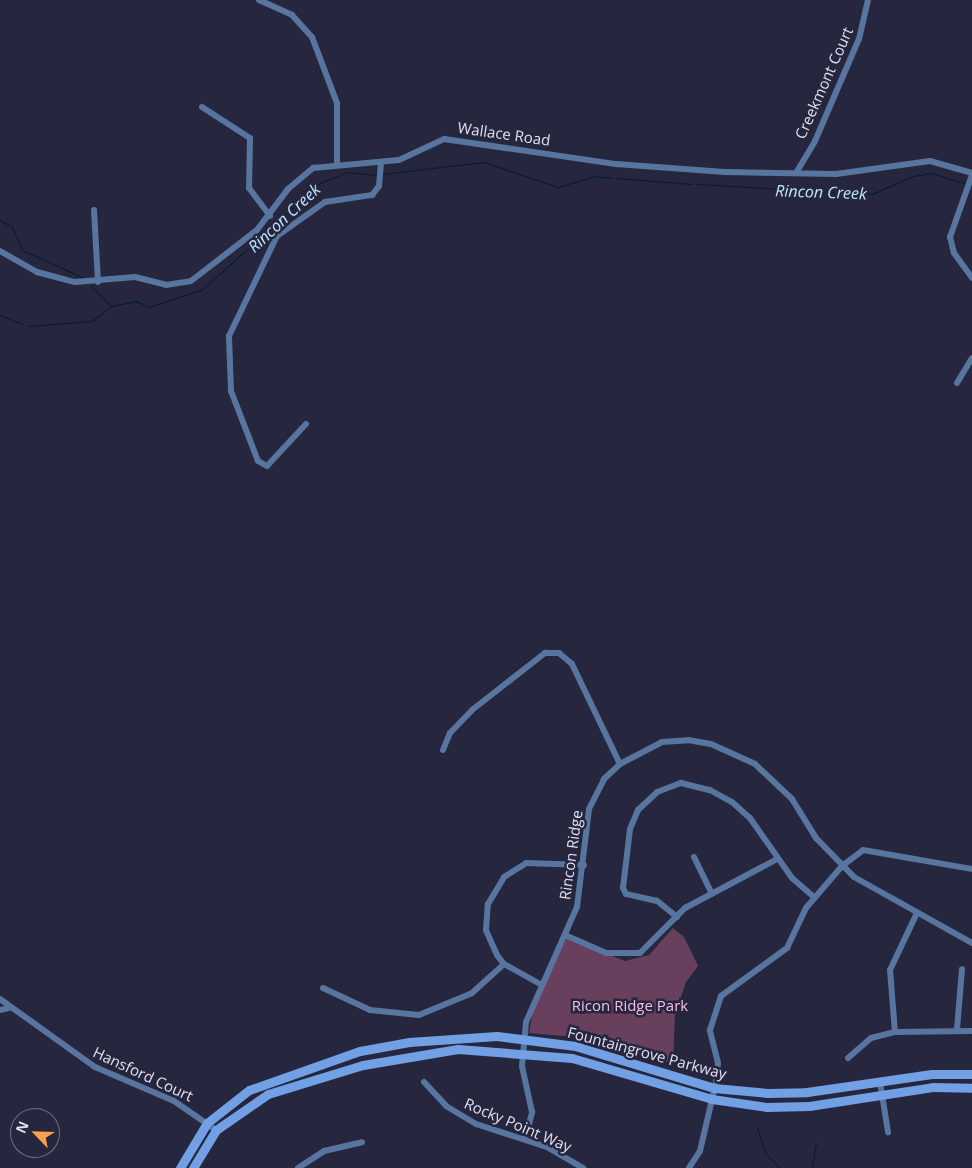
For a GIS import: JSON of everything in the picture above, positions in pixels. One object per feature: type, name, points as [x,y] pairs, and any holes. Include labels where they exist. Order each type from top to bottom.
[{"type":"main road","name":"Fountaingrove Parkway","points":[[180,1168],[208,1123],[263,1083],[360,1051],[458,1037],[524,1039],[616,1056],[714,1088],[807,1092],[932,1074],[972,1074]]},
{"type":"main road","name":"Fountaingrove Parkway","points":[[193,1168],[216,1130],[268,1094],[363,1065],[458,1049],[523,1051],[613,1067],[712,1100],[793,1107],[933,1088],[972,1088]]},
{"type":"street","points":[[259,0],[292,15],[312,37],[337,103],[337,164]]},
{"type":"street","name":"Creekmont Court","points":[[796,173],[815,141],[859,39],[868,0]]},
{"type":"street","points":[[202,107],[250,138],[249,188],[270,216]]},
{"type":"street","name":"Wallace Road","points":[[0,251],[49,276],[98,282],[135,277],[176,285],[197,279],[270,216],[306,172],[337,164],[399,160],[455,139],[616,164],[796,173],[876,171],[930,161],[972,174]]},
{"type":"street","points":[[306,424],[267,466],[258,461],[235,406],[228,372],[229,336],[267,252],[283,230],[325,202],[372,196],[380,178],[381,162]]},
{"type":"street","points":[[972,174],[950,237],[954,253],[972,278]]},
{"type":"street","points":[[94,210],[98,282]]},
{"type":"street","points":[[957,383],[972,358]]},
{"type":"street","points":[[443,750],[450,733],[472,710],[540,656],[559,653],[570,661],[620,764]]},
{"type":"street","name":"Rincon Ridge","points":[[526,1139],[532,1100],[523,1072],[524,1039],[540,984],[565,935],[579,898],[589,809],[604,779],[620,764],[662,742],[679,740],[711,744],[738,754],[755,764],[792,800],[816,838],[842,866],[916,915],[972,943]]},
{"type":"street","points":[[676,916],[657,901],[624,891],[633,818],[656,792],[681,783],[710,790],[750,818],[777,858],[814,897]]},
{"type":"street","points":[[689,1168],[700,1151],[712,1100],[718,1063],[710,1030],[721,996],[787,948],[814,897],[842,866],[863,850],[972,869]]},
{"type":"street","points":[[694,857],[712,894]]},
{"type":"street","points":[[565,935],[606,954],[631,956],[652,946],[676,916],[777,858]]},
{"type":"street","points":[[540,984],[504,964],[486,930],[485,915],[497,885],[526,863],[584,865]]},
{"type":"street","points":[[895,1032],[890,970],[916,915]]},
{"type":"street","points":[[323,988],[370,1010],[419,1015],[472,993],[504,964]]},
{"type":"street","points":[[957,1029],[962,969]]},
{"type":"street","name":"Hansford Court","points":[[0,999],[9,1008],[31,1019],[95,1067],[174,1100],[216,1130]]},
{"type":"street","points":[[0,1010],[9,1008]]},
{"type":"street","points":[[848,1058],[871,1038],[895,1032],[957,1029],[972,1031]]},
{"type":"street","name":"Rocky Point Way","points":[[424,1082],[446,1106],[476,1124],[526,1139],[583,1168]]},
{"type":"street","points":[[880,1082],[888,1132]]},
{"type":"street","points":[[298,1168],[324,1150],[362,1142]]},
{"type":"green space","name":"Ricon Ridge Park","points":[[673,928],[684,937],[698,966],[686,982],[675,1015],[673,1064],[575,1037],[529,1033],[535,999],[567,938],[625,961],[649,955]]},
{"type":"waterway","name":"Rincon Creek","points":[[382,174],[484,162],[558,187],[593,176],[612,178]]},
{"type":"waterway","name":"Rincon Creek","points":[[28,326],[92,321],[111,306],[136,301],[149,307],[203,289],[320,183],[347,172],[378,175]]},
{"type":"waterway","name":"Rincon Creek","points":[[697,184],[872,194],[913,176],[931,173],[967,184]]},
{"type":"waterway","name":"Rincon Creek","points":[[616,178],[692,184]]},
{"type":"waterway","points":[[0,220],[12,227],[22,250],[84,278]]},
{"type":"waterway","points":[[91,286],[111,306]]},
{"type":"waterway","name":"Rincon Creek","points":[[0,315],[22,324]]},
{"type":"waterway","points":[[757,1127],[766,1154],[780,1168]]},
{"type":"waterway","points":[[812,1168],[816,1143]]}]
